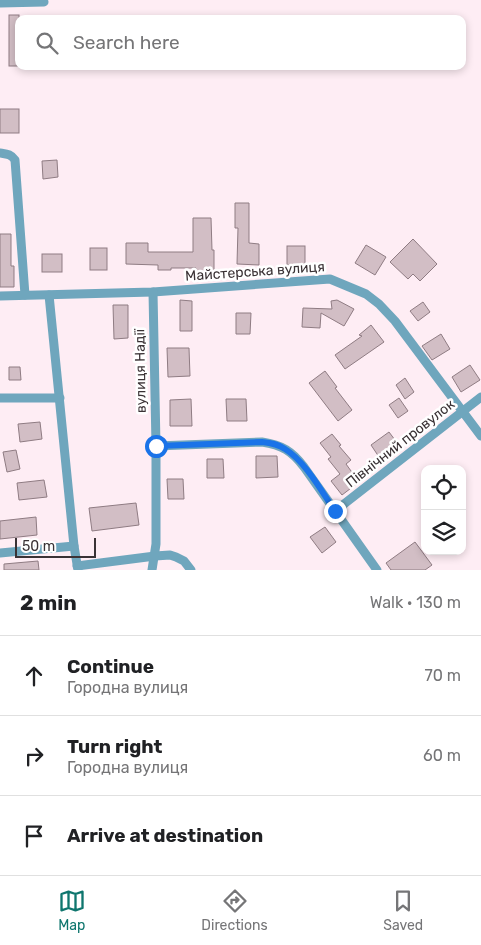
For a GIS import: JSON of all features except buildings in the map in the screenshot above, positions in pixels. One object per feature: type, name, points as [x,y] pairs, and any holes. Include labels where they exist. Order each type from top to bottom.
[{"type":"street","points":[[0,3],[44,2]]},
{"type":"street","points":[[0,154],[12,156],[15,160],[25,295]]},
{"type":"street","name":"Майстерська вулиця","points":[[0,296],[153,292],[330,280],[366,294],[379,304],[395,321],[481,436]]},
{"type":"street","name":"вулиця Надії","points":[[152,570],[156,544],[153,292]]},
{"type":"street","points":[[49,294],[77,568],[170,555],[184,561],[191,570]]},
{"type":"street","name":"Північний провулок","points":[[335,511],[481,397]]},
{"type":"street","points":[[0,398],[60,398]]},
{"type":"street","points":[[156,446],[262,442],[284,448],[298,458],[377,570]]},
{"type":"street","points":[[0,554],[74,546]]},
{"type":"route","points":[[156,446],[262,442],[274,444],[284,448],[298,458],[335,511]]}]
